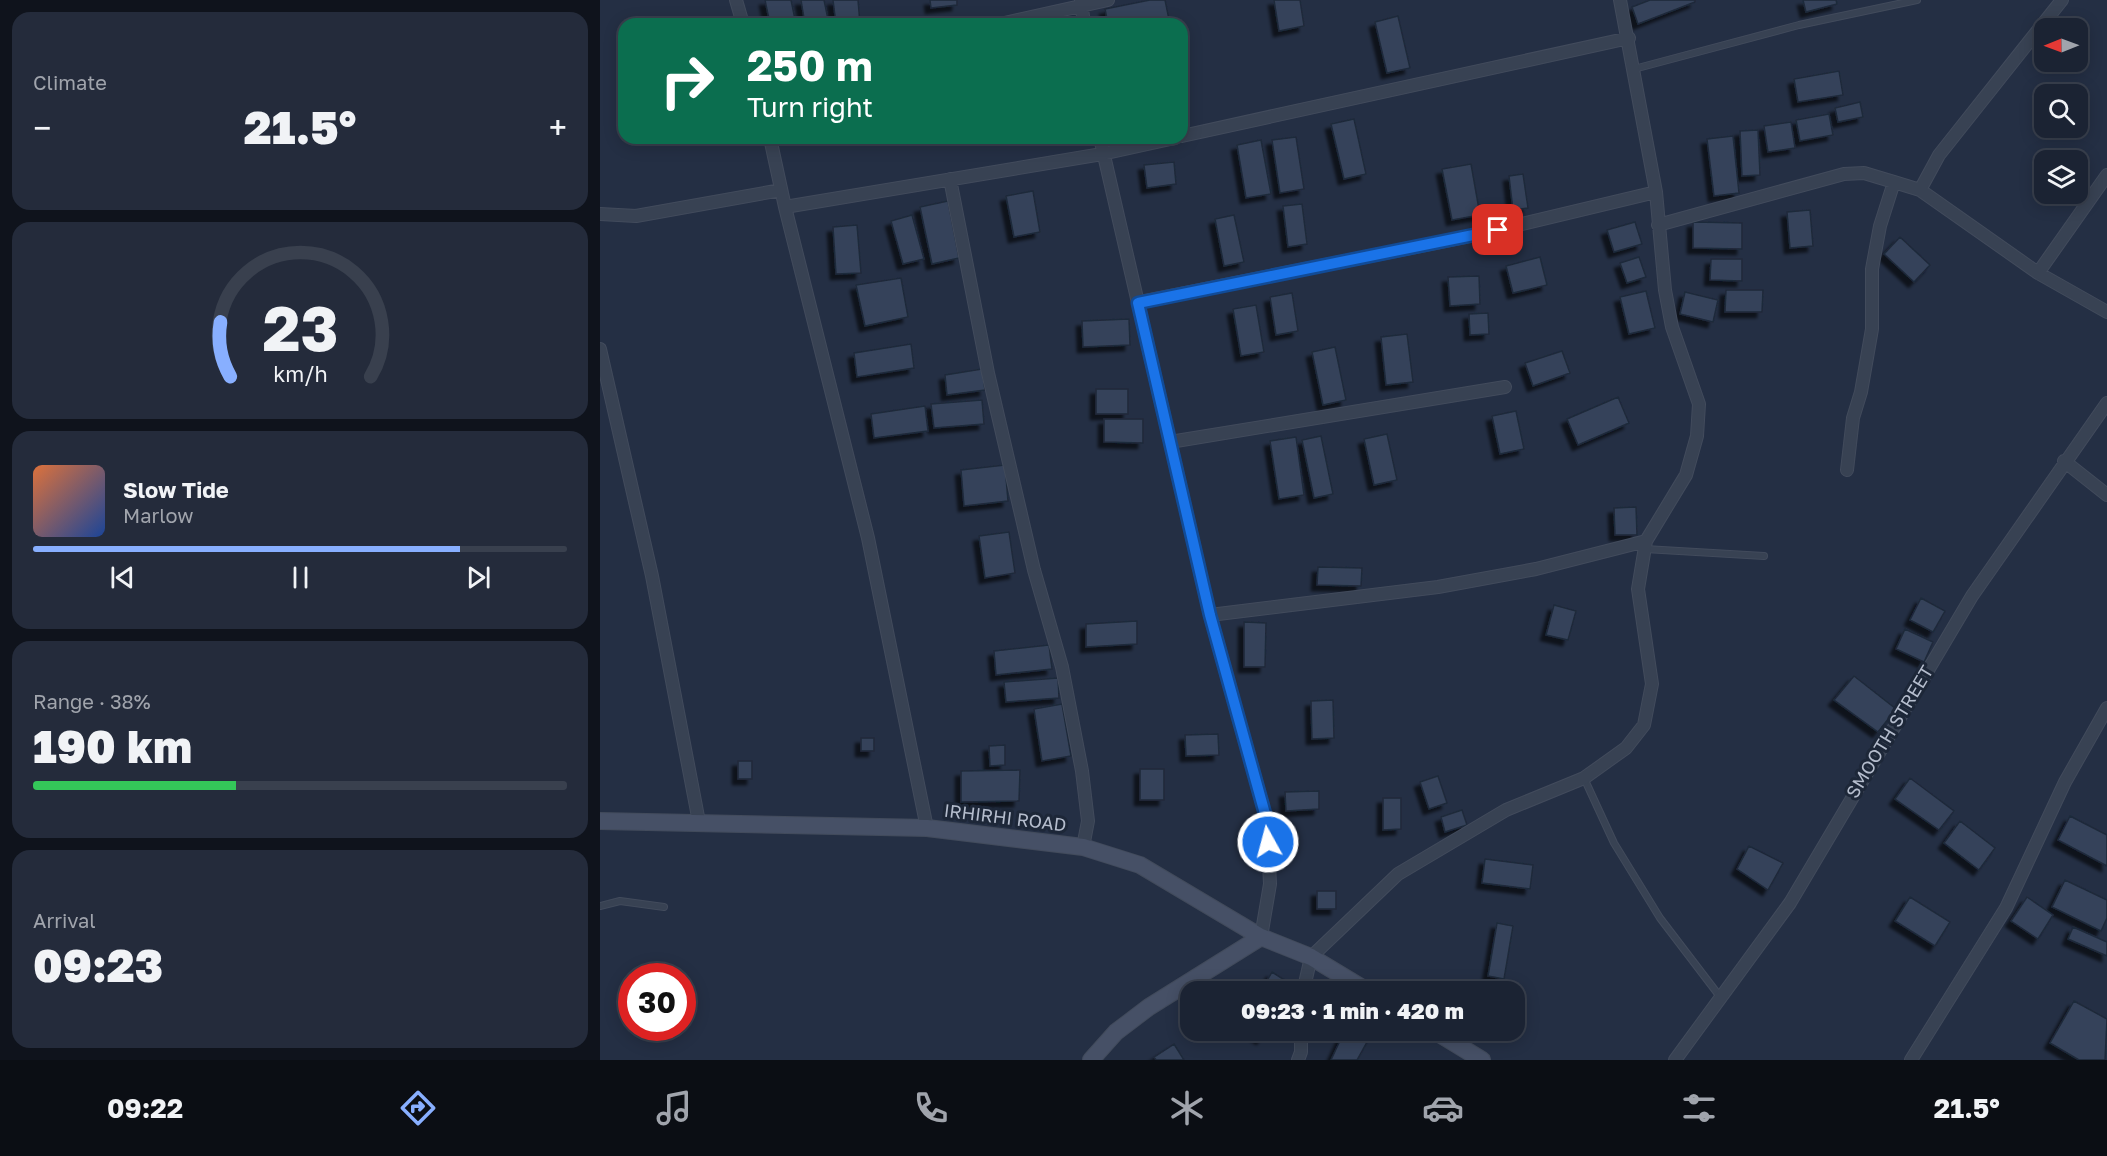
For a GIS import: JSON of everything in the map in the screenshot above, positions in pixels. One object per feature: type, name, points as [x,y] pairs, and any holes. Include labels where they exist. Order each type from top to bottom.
[{"type":"street","points":[[736,0],[741,18]]},
{"type":"street","points":[[1024,18],[1108,0]]},
{"type":"street","points":[[1306,981],[1311,957],[1398,874],[1506,810],[1584,778],[1626,748],[1644,725],[1652,684],[1638,589],[1645,545],[1686,475],[1697,436],[1699,404],[1688,366],[1672,327],[1658,225],[1656,192],[1629,38],[1620,0]]},
{"type":"street","points":[[1920,190],[1939,155],[2062,0]]},
{"type":"street","points":[[1188,135],[1629,38]]},
{"type":"street","points":[[771,144],[868,538],[927,828]]},
{"type":"street","points":[[1091,1060],[1116,1032],[1149,1007],[1261,937],[1270,884],[1267,821],[1210,615],[1101,144]]},
{"type":"street","points":[[785,207],[1102,154],[1148,144]]},
{"type":"street","points":[[1658,225],[1844,174],[1864,173],[1920,190],[2038,273],[2107,312]]},
{"type":"street","points":[[2038,273],[2107,175]]},
{"type":"street","points":[[950,179],[988,373],[1034,570],[1062,667],[1088,821],[1083,847]]},
{"type":"street","points":[[1847,470],[1852,418],[1863,380],[1872,329],[1872,269],[1880,226],[1894,182]]},
{"type":"street","points":[[600,214],[636,216],[782,190]]},
{"type":"street","points":[[1138,303],[1476,235],[1656,192]]},
{"type":"street","points":[[600,349],[652,576],[699,822]]},
{"type":"street","points":[[1170,442],[1505,387]]},
{"type":"street","name":"SMOOTH STREET","points":[[1675,1060],[1790,903],[1972,596],[2064,461],[2107,404]]},
{"type":"street","points":[[2064,461],[2107,495]]},
{"type":"street","points":[[1210,615],[1438,587],[1536,569],[1645,545]]},
{"type":"street","points":[[1911,1060],[2006,908],[2065,782],[2107,708]]},
{"type":"street","name":"IRHIRHI ROAD","points":[[600,821],[927,828],[1083,847],[1140,865],[1261,937],[1311,957],[1351,981]]},
{"type":"street","points":[[1298,1060],[1301,1041]]},
{"type":"street","points":[[1451,1041],[1482,1060]]},
{"type":"lane","points":[[1634,69],[1799,25],[1917,0]]},
{"type":"lane","points":[[1645,545],[1764,556]]},
{"type":"lane","points":[[1584,778],[1614,843],[1660,918],[1722,998]]},
{"type":"lane","points":[[600,906],[620,902],[664,907]]},
{"type":"building","points":[[765,0],[791,0],[795,18],[769,18]]},
{"type":"building","points":[[801,0],[824,0],[828,18],[804,18]]},
{"type":"building","points":[[833,0],[858,0],[860,18],[835,18]]},
{"type":"building","points":[[930,0],[957,0],[957,5],[931,8]]},
{"type":"building","points":[[1150,0],[1165,0],[1169,18],[1107,18],[1105,9]]},
{"type":"building","points":[[1274,0],[1300,0],[1304,26],[1279,31]]},
{"type":"building","points":[[1650,0],[1695,0],[1695,2],[1638,24],[1632,7]]},
{"type":"building","points":[[1803,0],[1836,0],[1837,4],[1806,12]]},
{"type":"building","points":[[1398,16],[1410,68],[1387,73],[1375,22]]},
{"type":"building","points":[[1839,71],[1843,95],[1798,102],[1794,79]]},
{"type":"building","points":[[1860,102],[1863,117],[1838,122],[1835,108]]},
{"type":"building","points":[[1829,114],[1833,135],[1800,141],[1796,120]]},
{"type":"building","points":[[1354,119],[1366,174],[1344,179],[1331,124]]},
{"type":"building","points":[[1791,122],[1795,148],[1768,152],[1764,126]]},
{"type":"building","points":[[1758,130],[1760,175],[1742,176],[1740,131]]},
{"type":"building","points":[[1733,136],[1739,193],[1714,196],[1707,139]]},
{"type":"building","points":[[1296,137],[1304,189],[1280,193],[1272,140]]},
{"type":"building","points":[[1261,140],[1271,194],[1246,198],[1237,145]]},
{"type":"building","points":[[1174,162],[1176,184],[1147,188],[1144,165]]},
{"type":"building","points":[[1471,164],[1480,215],[1452,220],[1442,169]]},
{"type":"building","points":[[1523,174],[1528,208],[1513,210],[1509,176]]},
{"type":"building","points":[[1033,191],[1040,232],[1014,237],[1006,196]]},
{"type":"building","points":[[948,201],[959,258],[932,264],[920,207]]},
{"type":"building","points":[[1302,204],[1307,244],[1288,247],[1283,206]]},
{"type":"building","points":[[1810,210],[1813,246],[1790,248],[1787,212]]},
{"type":"building","points":[[912,215],[924,259],[903,264],[891,221]]},
{"type":"building","points":[[1234,215],[1244,262],[1224,266],[1215,219]]},
{"type":"building","points":[[1635,222],[1642,244],[1614,252],[1607,230]]},
{"type":"building","points":[[1693,222],[1742,223],[1742,249],[1693,248]]},
{"type":"building","points":[[857,225],[861,273],[836,274],[833,227]]},
{"type":"building","points":[[1900,237],[1930,265],[1914,282],[1884,254]]},
{"type":"building","points":[[1540,257],[1547,285],[1513,293],[1506,266]]},
{"type":"building","points":[[1639,257],[1646,277],[1627,283],[1620,263]]},
{"type":"building","points":[[1711,259],[1742,259],[1742,281],[1710,280]]},
{"type":"building","points":[[1479,276],[1480,304],[1450,306],[1448,277]]},
{"type":"building","points":[[901,278],[908,317],[865,326],[856,285]]},
{"type":"building","points":[[1726,290],[1763,290],[1762,312],[1725,312]]},
{"type":"building","points":[[1646,291],[1655,328],[1629,334],[1620,297]]},
{"type":"building","points":[[1685,292],[1718,300],[1713,322],[1680,314]]},
{"type":"building","points":[[1292,293],[1298,331],[1276,335],[1270,297]]},
{"type":"building","points":[[1256,305],[1264,352],[1241,356],[1233,309]]},
{"type":"building","points":[[1488,313],[1489,334],[1470,335],[1469,314]]},
{"type":"building","points":[[1129,319],[1130,345],[1083,347],[1082,321]]},
{"type":"building","points":[[1407,334],[1413,382],[1386,385],[1381,337]]},
{"type":"building","points":[[911,344],[914,368],[857,377],[854,353]]},
{"type":"building","points":[[1335,347],[1346,400],[1323,405],[1312,352]]},
{"type":"building","points":[[1562,351],[1570,373],[1533,386],[1525,363]]},
{"type":"building","points":[[982,369],[985,390],[947,395],[945,375]]},
{"type":"building","points":[[1096,389],[1128,389],[1128,414],[1096,414]]},
{"type":"building","points":[[1618,397],[1629,423],[1578,445],[1567,419]]},
{"type":"building","points":[[982,400],[984,424],[934,428],[931,404]]},
{"type":"building","points":[[925,406],[928,431],[874,438],[871,414]]},
{"type":"building","points":[[1516,411],[1524,449],[1500,454],[1492,416]]},
{"type":"building","points":[[1104,419],[1143,419],[1143,443],[1104,442]]},
{"type":"building","points":[[1387,434],[1397,480],[1374,485],[1364,439]]},
{"type":"building","points":[[1321,436],[1333,494],[1314,498],[1302,440]]},
{"type":"building","points":[[1296,437],[1304,495],[1279,499],[1270,441]]},
{"type":"building","points":[[1005,465],[1008,501],[964,506],[961,470]]},
{"type":"building","points":[[1636,507],[1637,535],[1615,535],[1614,508]]},
{"type":"building","points":[[1009,532],[1015,573],[985,578],[979,536]]},
{"type":"building","points":[[1318,567],[1362,568],[1361,586],[1317,585]]},
{"type":"building","points":[[1921,598],[1945,611],[1933,632],[1910,620]]},
{"type":"building","points":[[1554,605],[1576,611],[1568,640],[1546,635]]},
{"type":"building","points":[[1137,621],[1137,644],[1086,647],[1086,624]]},
{"type":"building","points":[[1244,622],[1266,623],[1265,667],[1244,667]]},
{"type":"building","points":[[1905,629],[1933,642],[1924,662],[1896,649]]},
{"type":"building","points":[[1049,645],[1052,669],[996,675],[994,651]]},
{"type":"building","points":[[1854,676],[1896,709],[1878,732],[1834,700]]},
{"type":"building","points":[[1058,678],[1059,698],[1006,702],[1004,682]]},
{"type":"building","points":[[1333,700],[1334,738],[1312,739],[1311,701]]},
{"type":"building","points":[[1062,704],[1071,756],[1042,761],[1034,709]]},
{"type":"building","points":[[1218,734],[1219,755],[1186,756],[1185,735]]},
{"type":"building","points":[[861,738],[874,738],[874,751],[861,751]]},
{"type":"building","points":[[1005,745],[1005,765],[990,766],[989,746]]},
{"type":"building","points":[[738,761],[752,761],[752,779],[738,779]]},
{"type":"building","points":[[1140,769],[1164,769],[1164,800],[1140,800]]},
{"type":"building","points":[[1020,770],[1019,801],[961,802],[961,771]]},
{"type":"building","points":[[1438,776],[1447,803],[1429,809],[1420,782]]},
{"type":"building","points":[[1910,778],[1954,811],[1939,830],[1895,799]]},
{"type":"building","points":[[1319,791],[1319,809],[1286,811],[1285,792]]},
{"type":"building","points":[[1383,798],[1401,798],[1401,829],[1383,830]]},
{"type":"building","points":[[1462,810],[1467,825],[1445,832],[1441,817]]},
{"type":"building","points":[[2070,816],[2107,835],[2107,866],[2058,840]]},
{"type":"building","points":[[1960,821],[1995,848],[1979,870],[1944,843]]},
{"type":"building","points":[[1749,846],[1783,863],[1768,890],[1737,869]]},
{"type":"building","points":[[1485,859],[1533,865],[1530,889],[1482,883]]},
{"type":"building","points":[[2065,880],[2107,900],[2107,918],[2101,931],[2052,907]]},
{"type":"building","points":[[1317,891],[1336,891],[1336,909],[1317,909]]},
{"type":"building","points":[[1910,897],[1950,922],[1935,946],[1895,921]]},
{"type":"building","points":[[2027,897],[2053,915],[2038,939],[2011,921]]},
{"type":"building","points":[[1497,923],[1513,926],[1504,979],[1488,976]]},
{"type":"building","points":[[2073,927],[2107,942],[2107,956],[2068,939]]},
{"type":"building","points":[[1272,972],[1286,981],[1267,981]]},
{"type":"building","points":[[2074,1001],[2107,1019],[2105,1060],[2079,1060],[2050,1043]]},
{"type":"building","points":[[1340,1041],[1368,1041],[1357,1060],[1331,1060]]},
{"type":"building","points":[[1174,1044],[1184,1060],[1156,1060],[1154,1057]]},
{"type":"route","points":[[1268,842],[1267,821],[1210,615],[1138,303],[1498,230]]}]
